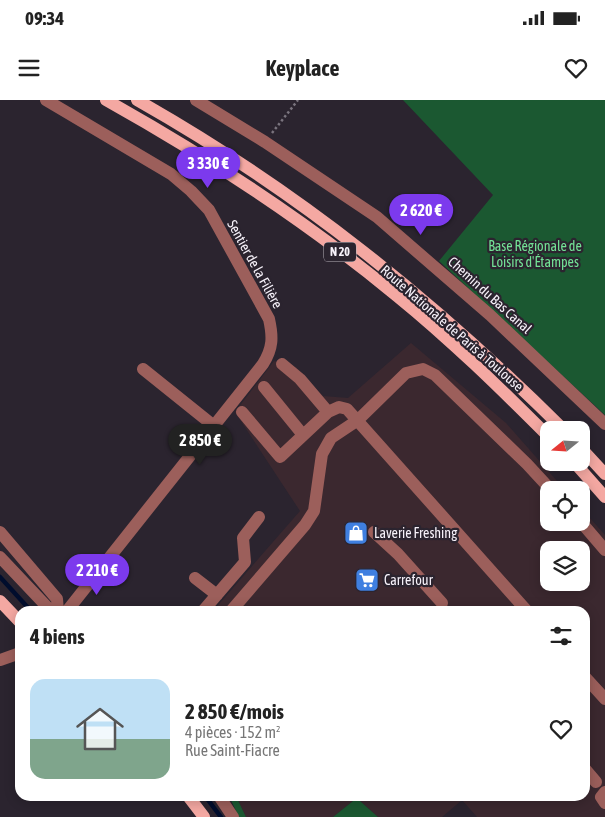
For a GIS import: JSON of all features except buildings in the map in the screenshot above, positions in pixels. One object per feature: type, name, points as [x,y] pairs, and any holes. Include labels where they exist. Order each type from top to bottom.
[{"type":"main road","name":"Route Nationale de Paris à Toulouse","points":[[106,100],[181,142],[293,216],[397,296],[497,386],[540,428]]},
{"type":"main road","name":"Route Nationale de Paris à Toulouse","points":[[137,100],[188,129],[300,203],[405,283],[503,370],[555,421]]},
{"type":"main road","points":[[590,458],[605,474]]},
{"type":"main road","points":[[582,471],[605,497]]},
{"type":"main road","points":[[0,601],[15,617]]},
{"type":"main road","points":[[192,801],[204,817]]},
{"type":"street","name":"Sentier de la Filière","points":[[46,100],[171,174],[191,191],[209,210],[269,320],[273,335],[271,351],[214,426]]},
{"type":"street","name":"Chemin du Bas Canal","points":[[196,100],[265,142],[377,217],[490,314],[605,424]]},
{"type":"street","points":[[282,364],[300,378],[328,412]]},
{"type":"street","points":[[71,606],[214,426],[143,369]]},
{"type":"street","points":[[235,606],[305,525],[314,511],[322,454],[331,438],[358,420],[406,373],[423,369],[435,375],[528,464],[543,481]]},
{"type":"street","points":[[264,387],[303,435]]},
{"type":"street","points":[[242,412],[280,457],[328,412],[339,407],[347,409],[523,606]]},
{"type":"street","points":[[207,606],[245,562],[243,538],[259,517]]},
{"type":"street","points":[[589,531],[605,550]]},
{"type":"street","points":[[0,532],[57,599],[58,606]]},
{"type":"street","points":[[374,532],[398,554],[442,603]]},
{"type":"street","points":[[0,556],[46,606]]},
{"type":"street","points":[[195,578],[217,595]]},
{"type":"street","points":[[0,660],[15,655]]},
{"type":"street","points":[[590,682],[602,694]]},
{"type":"street","points":[[590,775],[596,782]]},
{"type":"street","points":[[605,792],[601,797],[605,803]]},
{"type":"street","points":[[222,801],[234,817]]},
{"type":"path","points":[[265,142],[298,100]]},
{"type":"shaded area","points":[[411,343],[506,423],[540,462],[540,471],[548,471],[557,481],[540,481],[540,531],[590,531],[590,518],[605,535],[605,817],[477,817],[463,801],[590,801],[590,606],[217,606],[300,511],[235,412],[274,361],[296,367],[323,396],[348,398]]},
{"type":"shaded area","points":[[238,801],[353,801],[333,817],[246,817]]},
{"type":"shaded area","points":[[360,801],[461,801],[442,817],[378,817]]},
{"type":"green space","name":"Base Régionale de Loisirs d'Étampes","points":[[403,100],[605,100],[605,415],[439,261],[493,195]]},
{"type":"green space","points":[[231,801],[238,801],[246,817],[239,817]]},
{"type":"green space","points":[[353,801],[360,801],[378,817],[333,817]]},
{"type":"waterway","points":[[0,577],[26,606]]},
{"type":"waterway","points":[[209,801],[221,817]]},
{"type":"place","name":"Laverie Freshing","points":[[356,533]]},
{"type":"place","name":"Carrefour","points":[[367,580]]}]
